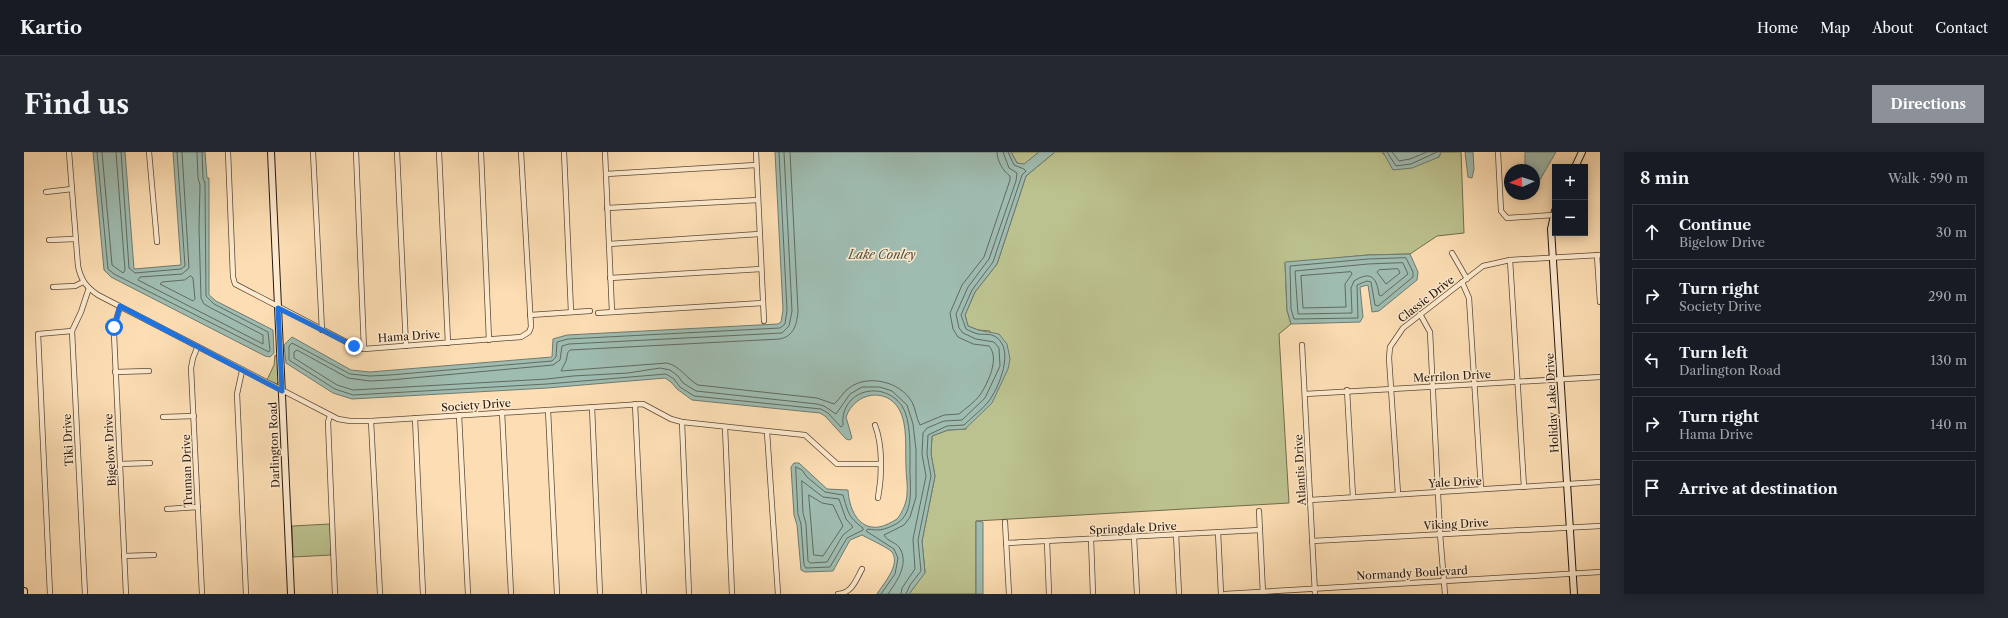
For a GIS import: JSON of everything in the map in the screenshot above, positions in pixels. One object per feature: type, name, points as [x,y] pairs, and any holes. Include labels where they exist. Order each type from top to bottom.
[{"type":"street","points":[[53,287],[75,286],[83,282],[78,266],[75,239],[70,152]]},
{"type":"street","points":[[149,152],[157,242]]},
{"type":"street","name":"Hama Drive","points":[[228,152],[233,280],[237,285],[278,308],[354,346],[364,348],[521,337],[527,335],[531,327],[530,315]]},
{"type":"street","name":"Darlington Road","points":[[271,152],[291,594]]},
{"type":"street","points":[[314,152],[322,330]]},
{"type":"street","points":[[356,152],[364,348]]},
{"type":"street","points":[[397,152],[406,346]]},
{"type":"street","points":[[439,152],[448,343]]},
{"type":"street","points":[[481,152],[489,340]]},
{"type":"street","points":[[521,152],[530,315],[590,311]]},
{"type":"street","points":[[564,152],[571,312]]},
{"type":"street","points":[[605,152],[612,312]]},
{"type":"street","points":[[756,152],[764,321]]},
{"type":"street","points":[[1498,152],[1501,211],[1503,216],[1506,218],[1552,213]]},
{"type":"street","points":[[1576,164],[1582,152]]},
{"type":"street","points":[[606,174],[756,165]]},
{"type":"street","points":[[46,192],[72,190]]},
{"type":"street","points":[[607,208],[758,200]]},
{"type":"street","points":[[609,244],[759,234]]},
{"type":"street","name":"Holiday Lake Drive","points":[[1552,236],[1574,594]]},
{"type":"street","points":[[48,240],[75,239]]},
{"type":"street","points":[[1452,253],[1467,279]]},
{"type":"street","points":[[1599,255],[1600,302]]},
{"type":"street","name":"Classic Drive","points":[[1398,494],[1391,388],[1390,347],[1402,328],[1483,266],[1510,260],[1599,255]]},
{"type":"street","points":[[1510,260],[1524,487]]},
{"type":"street","points":[[610,278],[761,269]]},
{"type":"street","name":"Society Drive","points":[[83,282],[98,295],[330,416],[345,421],[371,421],[635,404],[648,406],[671,419],[682,422],[805,435],[837,464],[880,464]]},
{"type":"street","points":[[1462,282],[1469,298],[1481,489]]},
{"type":"street","name":"Tiki Drive","points":[[85,594],[72,331],[81,312],[89,288]]},
{"type":"street","points":[[598,313],[763,303]]},
{"type":"street","name":"Bigelow Drive","points":[[120,306],[114,327],[126,594]]},
{"type":"street","points":[[1420,314],[1430,332],[1434,386],[1437,492],[1445,594]]},
{"type":"street","points":[[50,594],[38,334],[72,331]]},
{"type":"street","name":"Atlantis Drive","points":[[1302,345],[1315,594]]},
{"type":"street","name":"Truman Drive","points":[[198,348],[193,358],[191,368],[202,594]]},
{"type":"street","points":[[115,372],[149,371]]},
{"type":"street","points":[[242,371],[237,394],[246,594]]},
{"type":"street","name":"Merrilon Drive","points":[[1305,394],[1347,390],[1600,376]]},
{"type":"street","points":[[1347,390],[1353,497]]},
{"type":"street","points":[[635,404],[644,594]]},
{"type":"street","points":[[592,407],[600,594]]},
{"type":"street","points":[[548,410],[557,594]]},
{"type":"street","points":[[502,412],[511,594]]},
{"type":"street","points":[[459,415],[468,594]]},
{"type":"street","points":[[163,417],[194,416]]},
{"type":"street","points":[[330,416],[328,422],[335,594]]},
{"type":"street","points":[[415,418],[423,594]]},
{"type":"street","points":[[371,421],[380,594]]},
{"type":"street","points":[[682,422],[689,594]]},
{"type":"street","points":[[875,425],[879,436],[880,485],[878,498]]},
{"type":"street","points":[[725,427],[732,594]]},
{"type":"street","points":[[767,432],[778,594]]},
{"type":"street","points":[[120,464],[150,463]]},
{"type":"street","name":"Yale Drive","points":[[1310,500],[1600,482]]},
{"type":"street","points":[[167,509],[198,507]]},
{"type":"street","points":[[1259,511],[1263,593]]},
{"type":"street","points":[[1005,522],[1009,594]]},
{"type":"street","name":"Viking Drive","points":[[1312,541],[1600,526]]},
{"type":"street","name":"Springdale Drive","points":[[1006,543],[1260,530]]},
{"type":"street","points":[[1218,532],[1221,594]]},
{"type":"street","points":[[1176,534],[1179,594]]},
{"type":"street","points":[[1134,537],[1137,594]]},
{"type":"street","points":[[1091,539],[1093,594]]},
{"type":"street","points":[[1047,541],[1049,594]]},
{"type":"street","points":[[124,556],[154,555]]},
{"type":"street","points":[[838,594],[843,594],[852,588],[862,569]]},
{"type":"street","name":"Normandy Boulevard","points":[[1225,594],[1263,593],[1315,588],[1600,572]]},
{"type":"green space","points":[[1011,152],[1039,152],[1024,165],[1017,163]]},
{"type":"green space","points":[[1055,152],[1383,152],[1383,154],[1439,157],[1441,152],[1461,152],[1464,233],[1437,236],[1410,254],[1368,255],[1285,263],[1287,310],[1291,324],[1279,334],[1289,503],[976,521],[976,594],[909,594],[925,572],[922,541],[935,476],[931,454],[932,436],[948,430],[966,429],[990,331],[978,330],[968,326],[965,315],[975,292],[997,264],[1026,176]]},
{"type":"green space","points":[[275,355],[278,357],[279,380],[277,384],[267,380],[274,365]]},
{"type":"green space","points":[[330,524],[331,555],[293,557],[292,526]]},
{"type":"water","points":[[93,152],[125,152],[134,269],[181,265],[173,152],[205,152],[207,178],[209,178],[209,295],[216,301],[273,330],[274,353],[270,357],[265,356],[111,277],[104,270]]},
{"type":"water","name":"Lake Conley","points":[[775,152],[1011,152],[1017,163],[1024,164],[1039,152],[1055,152],[1026,176],[997,264],[975,292],[965,315],[968,326],[978,330],[999,334],[1007,344],[1010,359],[1008,369],[992,403],[965,429],[948,430],[932,436],[931,454],[935,476],[922,541],[925,573],[909,594],[877,594],[893,568],[894,557],[890,550],[862,535],[850,540],[833,571],[805,572],[801,570],[797,525],[794,515],[791,467],[794,463],[799,463],[827,489],[848,490],[852,510],[865,525],[879,527],[886,525],[897,519],[901,514],[907,497],[905,429],[899,409],[886,397],[871,395],[856,402],[850,409],[846,417],[852,438],[850,440],[846,439],[825,416],[820,413],[692,400],[665,378],[547,388],[352,399],[333,393],[286,363],[284,345],[292,337],[351,370],[370,372],[552,357],[553,339],[567,335],[778,324],[781,322],[783,310]]},
{"type":"water","points":[[1383,152],[1441,152],[1439,157],[1412,168],[1393,170]]},
{"type":"water","points":[[1465,152],[1473,152],[1474,169],[1472,178],[1468,177]]},
{"type":"water","points":[[1525,152],[1556,152],[1540,180],[1540,164],[1525,164]]},
{"type":"water","points":[[1410,254],[1418,272],[1417,280],[1379,311],[1372,312],[1368,285],[1360,287],[1363,317],[1360,322],[1291,324],[1287,310],[1285,262],[1368,255]]},
{"type":"water","points":[[976,521],[983,522],[983,594],[976,594]]},
{"type":"route","points":[[114,327],[120,306],[282,391],[278,308],[354,346]]}]
